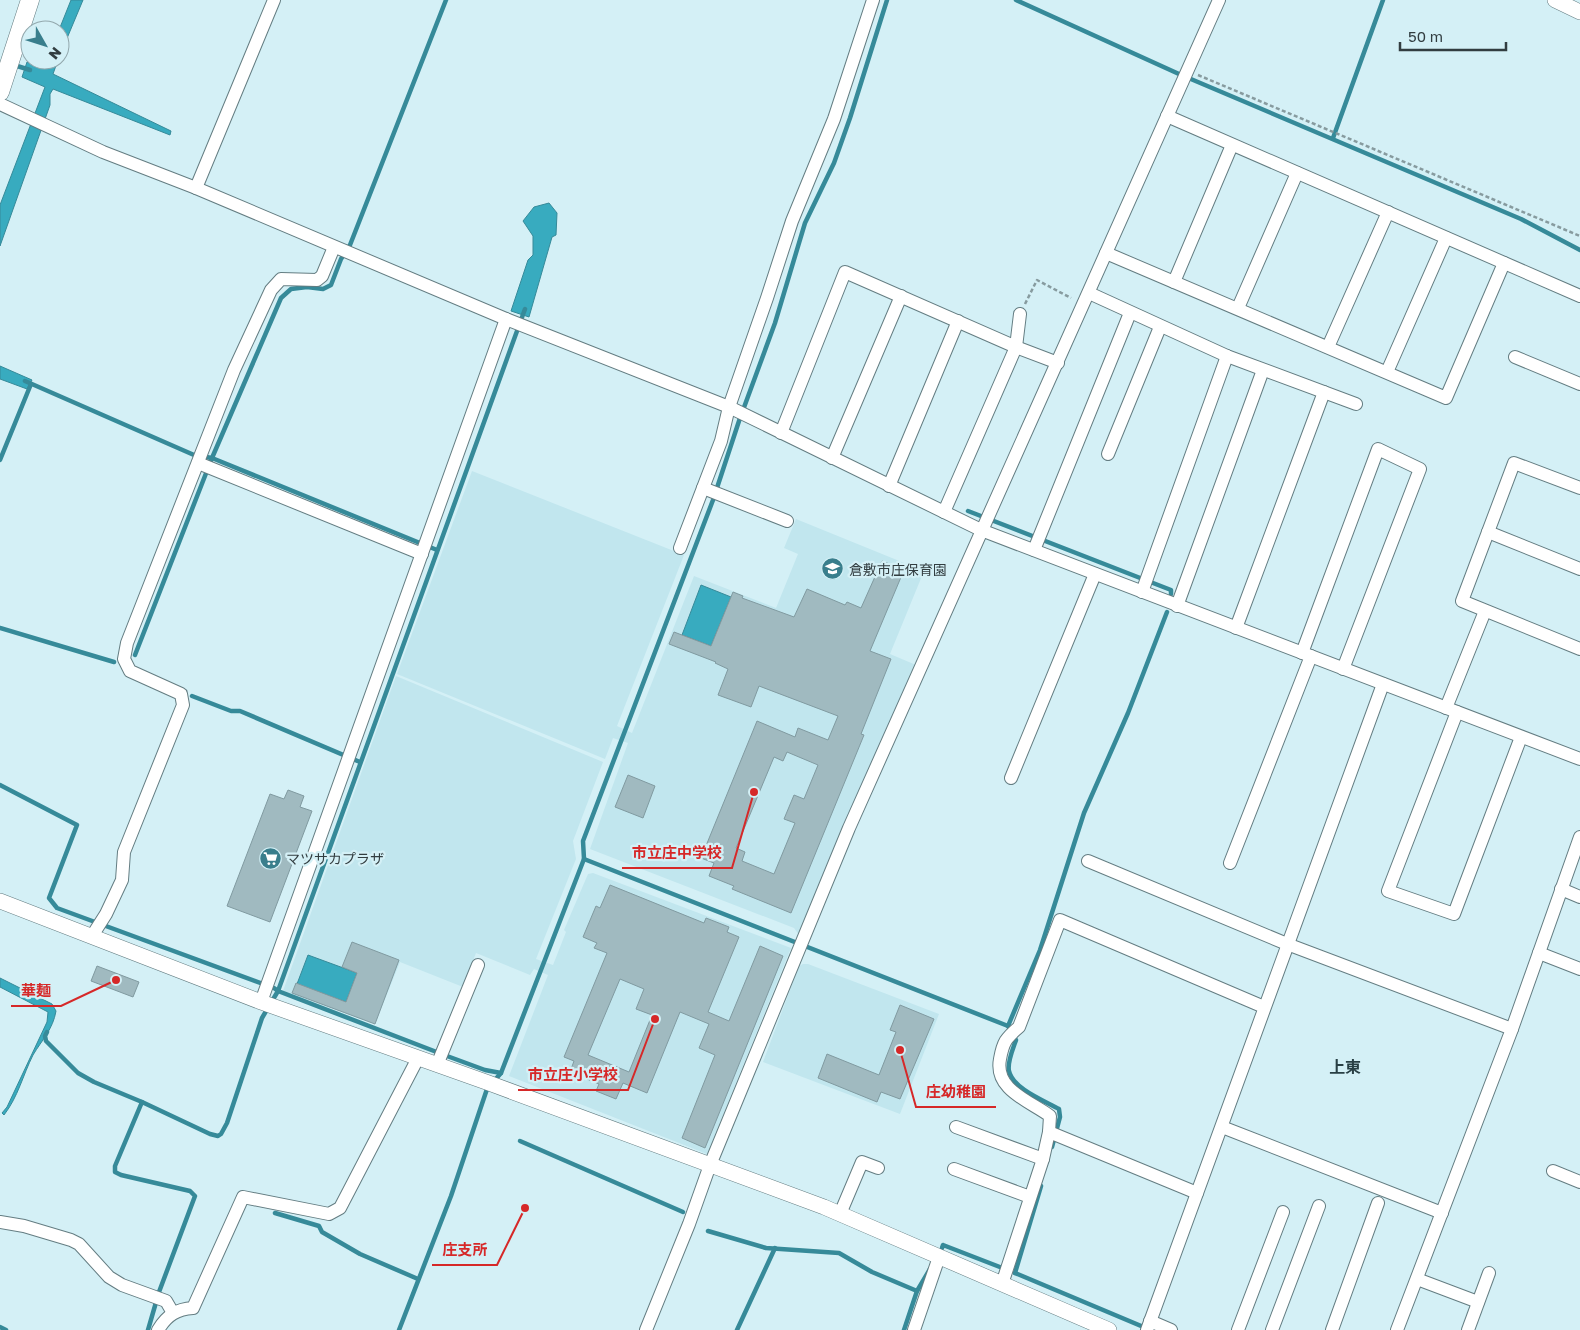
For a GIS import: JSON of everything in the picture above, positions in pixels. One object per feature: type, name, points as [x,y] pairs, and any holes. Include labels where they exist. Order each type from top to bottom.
[{"type":"main road","points":[[0,92],[30,0]]},
{"type":"street","points":[[196,188],[274,0]]},
{"type":"street","points":[[680,548],[706,489],[792,221],[834,118],[873,0]]},
{"type":"street","points":[[646,1330],[689,1224],[710,1164],[849,828],[1219,0]]},
{"type":"street","points":[[1555,0],[1580,12]]},
{"type":"street","points":[[0,104],[103,152],[196,188],[515,322],[733,409],[944,512],[985,523],[1037,543],[1095,574],[1145,584],[1177,606],[1580,759]]},
{"type":"street","points":[[1167,116],[1580,296]]},
{"type":"street","points":[[1174,282],[1232,145]]},
{"type":"street","points":[[1238,308],[1297,173]]},
{"type":"street","points":[[1328,347],[1388,212]]},
{"type":"street","points":[[1387,372],[1446,238]]},
{"type":"street","points":[[97,928],[122,880],[124,852],[183,705],[181,694],[135,675],[130,671],[124,659],[127,643],[204,462],[234,370],[271,290],[281,279],[317,280],[341,250]]},
{"type":"street","points":[[1106,253],[1446,398],[1504,263]]},
{"type":"street","points":[[781,433],[845,272],[1016,347],[1058,363]]},
{"type":"street","points":[[832,458],[901,296]]},
{"type":"street","points":[[1086,299],[1130,313],[1227,356],[1356,404]]},
{"type":"street","points":[[1037,543],[1130,313]]},
{"type":"street","points":[[944,512],[1016,347],[1020,314]]},
{"type":"street","points":[[267,997],[348,758],[424,548],[515,322]]},
{"type":"street","points":[[889,486],[958,322]]},
{"type":"street","points":[[1108,454],[1160,327]]},
{"type":"street","points":[[1145,584],[1227,356]]},
{"type":"street","points":[[1515,357],[1580,384]]},
{"type":"street","points":[[1177,606],[1263,370]]},
{"type":"street","points":[[1236,628],[1324,392]]},
{"type":"street","points":[[1230,863],[1306,655],[1378,449],[1420,469],[1343,669]]},
{"type":"street","points":[[204,462],[424,548]]},
{"type":"street","points":[[1580,488],[1514,463],[1462,601],[1580,649]]},
{"type":"street","points":[[706,489],[787,520]]},
{"type":"street","points":[[1488,532],[1580,569]]},
{"type":"street","points":[[1011,778],[1095,574]]},
{"type":"street","points":[[1485,610],[1388,891],[1454,914],[1521,737]]},
{"type":"street","points":[[1171,1330],[1149,1325],[1383,684]]},
{"type":"street","points":[[1397,1330],[1512,1029],[1580,836]]},
{"type":"street","points":[[1088,861],[1287,944],[1512,1029]]},
{"type":"street","points":[[1561,889],[1580,897]]},
{"type":"street","points":[[0,901],[97,928],[418,1058],[440,1057],[492,1084],[840,1214],[939,1257],[1005,1274],[1109,1330]]},
{"type":"street","points":[[1005,1274],[1043,1159],[1054,1134],[1050,1116],[1006,1086],[1000,1077],[998,1066],[1005,1038],[1019,1027],[1060,920],[1264,1007]]},
{"type":"street","points":[[1539,953],[1580,970]]},
{"type":"street","points":[[440,1057],[478,965]]},
{"type":"street","points":[[158,1330],[173,1313],[181,1309],[193,1308],[243,1197],[329,1214],[340,1208],[418,1058]]},
{"type":"street","points":[[956,1127],[1043,1159]]},
{"type":"street","points":[[1222,1127],[1442,1213]]},
{"type":"street","points":[[1054,1134],[1197,1193]]},
{"type":"street","points":[[840,1214],[862,1162],[878,1168]]},
{"type":"street","points":[[954,1169],[1030,1197]]},
{"type":"street","points":[[1553,1171],[1580,1182]]},
{"type":"street","points":[[1332,1330],[1378,1203]]},
{"type":"street","points":[[1272,1330],[1319,1206]]},
{"type":"street","points":[[1238,1330],[1283,1212]]},
{"type":"street","points":[[0,1222],[24,1226],[71,1240],[83,1248],[109,1278],[122,1285],[166,1300],[173,1313]]},
{"type":"street","points":[[914,1330],[939,1257]]},
{"type":"street","points":[[1468,1330],[1489,1273]]},
{"type":"street","points":[[1417,1279],[1478,1302]]},
{"type":"path","points":[[1185,76],[1580,236]]},
{"type":"path","points":[[1020,314],[1037,280],[1086,299]]},
{"type":"shaded area","points":[[472,471],[684,555],[617,726],[632,733],[694,576],[776,608],[798,554],[784,548],[796,519],[924,571],[890,654],[916,665],[885,731],[799,935],[794,928],[590,849],[628,743],[613,738],[605,759],[397,674]]},
{"type":"shaded area","points":[[396,676],[603,762],[573,841],[576,859],[536,959],[553,965],[566,932],[564,930],[588,874],[593,873],[791,948],[707,1154],[509,1076],[548,975],[534,969],[530,975],[476,953],[463,987],[400,962],[375,1024],[283,991]]},
{"type":"shaded area","points":[[808,964],[939,1014],[900,1114],[763,1062],[799,966]]},
{"type":"water","points":[[71,0],[83,0],[70,31],[70,20],[63,20]]},
{"type":"water","points":[[24,70],[54,70],[53,74],[171,131],[170,135],[53,89],[50,94],[50,105],[0,246],[0,205],[45,87],[22,77]]},
{"type":"water","points":[[549,203],[557,213],[556,235],[552,237],[529,317],[511,311],[528,260],[533,255],[533,236],[523,221],[534,207]]},
{"type":"water","points":[[0,366],[32,380],[27,389],[0,379]]},
{"type":"water","points":[[701,585],[731,597],[711,646],[682,635]]},
{"type":"water","points":[[308,955],[357,973],[346,1002],[297,984]]},
{"type":"water","points":[[0,978],[52,1004],[56,1011],[50,1029],[33,1055],[17,1093],[4,1115],[2,1113],[7,1107],[47,1022],[48,1012],[0,987]]},
{"type":"building","points":[[882,561],[904,570],[870,651],[891,659],[861,734],[864,735],[791,913],[732,889],[734,886],[709,876],[714,863],[701,858],[757,721],[795,737],[798,728],[828,740],[838,716],[759,686],[751,707],[718,695],[728,669],[716,662],[669,644],[674,632],[711,646],[733,592],[743,596],[742,598],[794,617],[807,589],[845,605],[847,602],[861,608]],"holes":[[[787,752],[818,765],[804,799],[794,795],[784,819],[795,823],[774,874],[742,861],[745,852],[736,848],[774,757],[783,761]]]},
{"type":"building","points":[[628,775],[655,786],[643,818],[615,807]]},
{"type":"building","name":"マツサカプラザ","points":[[288,790],[304,796],[300,807],[312,811],[270,922],[227,906],[270,794],[284,799]]},
{"type":"building","points":[[610,885],[704,923],[706,918],[729,927],[727,932],[739,937],[708,1012],[729,1021],[760,946],[783,956],[705,1148],[682,1138],[715,1055],[699,1048],[709,1024],[680,1012],[647,1093],[623,1083],[616,1099],[596,1091],[599,1084],[570,1072],[574,1061],[564,1057],[607,953],[594,948],[597,943],[583,937],[596,906],[600,908]],"holes":[[[620,979],[644,989],[636,1009],[652,1015],[629,1072],[588,1055]]]},
{"type":"building","points":[[352,942],[399,960],[375,1024],[292,993],[296,983],[346,1002],[357,973],[342,967]]},
{"type":"building","points":[[97,966],[139,982],[133,997],[91,981]]},
{"type":"building","points":[[900,1005],[934,1019],[900,1099],[881,1092],[877,1102],[818,1078],[827,1054],[879,1075],[896,1032],[890,1030]]},
{"type":"waterway","points":[[135,655],[212,458],[281,298],[291,289],[307,287],[323,289],[331,285],[341,259],[350,245],[446,0]]},
{"type":"waterway","points":[[399,1330],[451,1196],[487,1089],[501,1073],[584,859],[583,841],[713,500],[739,421],[775,323],[805,223],[834,163],[887,0]]},
{"type":"waterway","points":[[1016,0],[1179,74],[1521,219],[1580,250]]},
{"type":"waterway","points":[[1333,138],[1383,0]]},
{"type":"waterway","points":[[14,65],[20,67]]},
{"type":"waterway","points":[[47,1032],[45,1036],[46,1041],[78,1073],[210,1134],[218,1136],[221,1134],[227,1123],[262,1018],[278,991],[525,309]]},
{"type":"waterway","points":[[25,381],[194,455],[212,458],[437,550]]},
{"type":"waterway","points":[[0,460],[31,384]]},
{"type":"waterway","points":[[968,511],[1171,590],[1171,594]]},
{"type":"waterway","points":[[1008,1026],[1040,950],[1084,813],[1128,713],[1167,612]]},
{"type":"waterway","points":[[0,628],[114,662]]},
{"type":"waterway","points":[[192,696],[231,711],[240,711],[360,762]]},
{"type":"waterway","points":[[0,785],[77,825],[49,898],[57,908],[274,988],[447,1056],[485,1070],[501,1073]]},
{"type":"waterway","points":[[584,859],[1008,1026],[1016,1040],[1009,1064],[1009,1071],[1012,1077],[1030,1094],[1059,1109],[1060,1117],[1052,1147]]},
{"type":"waterway","points":[[142,1102],[115,1166],[115,1172],[190,1191],[195,1196],[159,1292],[148,1330]]},
{"type":"waterway","points":[[520,1141],[683,1212]]},
{"type":"waterway","points":[[1015,1273],[1041,1186]]},
{"type":"waterway","points":[[275,1213],[319,1226],[322,1232],[360,1254],[418,1279]]},
{"type":"waterway","points":[[708,1231],[766,1248],[839,1253],[872,1272],[917,1291],[930,1269]]},
{"type":"waterway","points":[[942,1248],[943,1245],[1005,1269]]},
{"type":"waterway","points":[[737,1330],[775,1248]]},
{"type":"waterway","points":[[1015,1273],[1146,1328]]},
{"type":"waterway","points":[[904,1330],[917,1291]]},
{"type":"waterway","points":[[0,1327],[6,1330]]},
{"type":"place","name":"倉敷市庄保育園","points":[[833,569]]},
{"type":"place","name":"市立庄中学校","points":[[754,792]]},
{"type":"place","name":"マツサカプラザ","points":[[270,858]]},
{"type":"place","name":"華麺","points":[[116,980]]},
{"type":"place","name":"市立庄小学校","points":[[655,1019]]},
{"type":"place","name":"庄幼稚園","points":[[900,1050]]},
{"type":"place","name":"庄支所","points":[[525,1208]]},
{"type":"district","name":"上東","points":[[1345,1067]]}]
